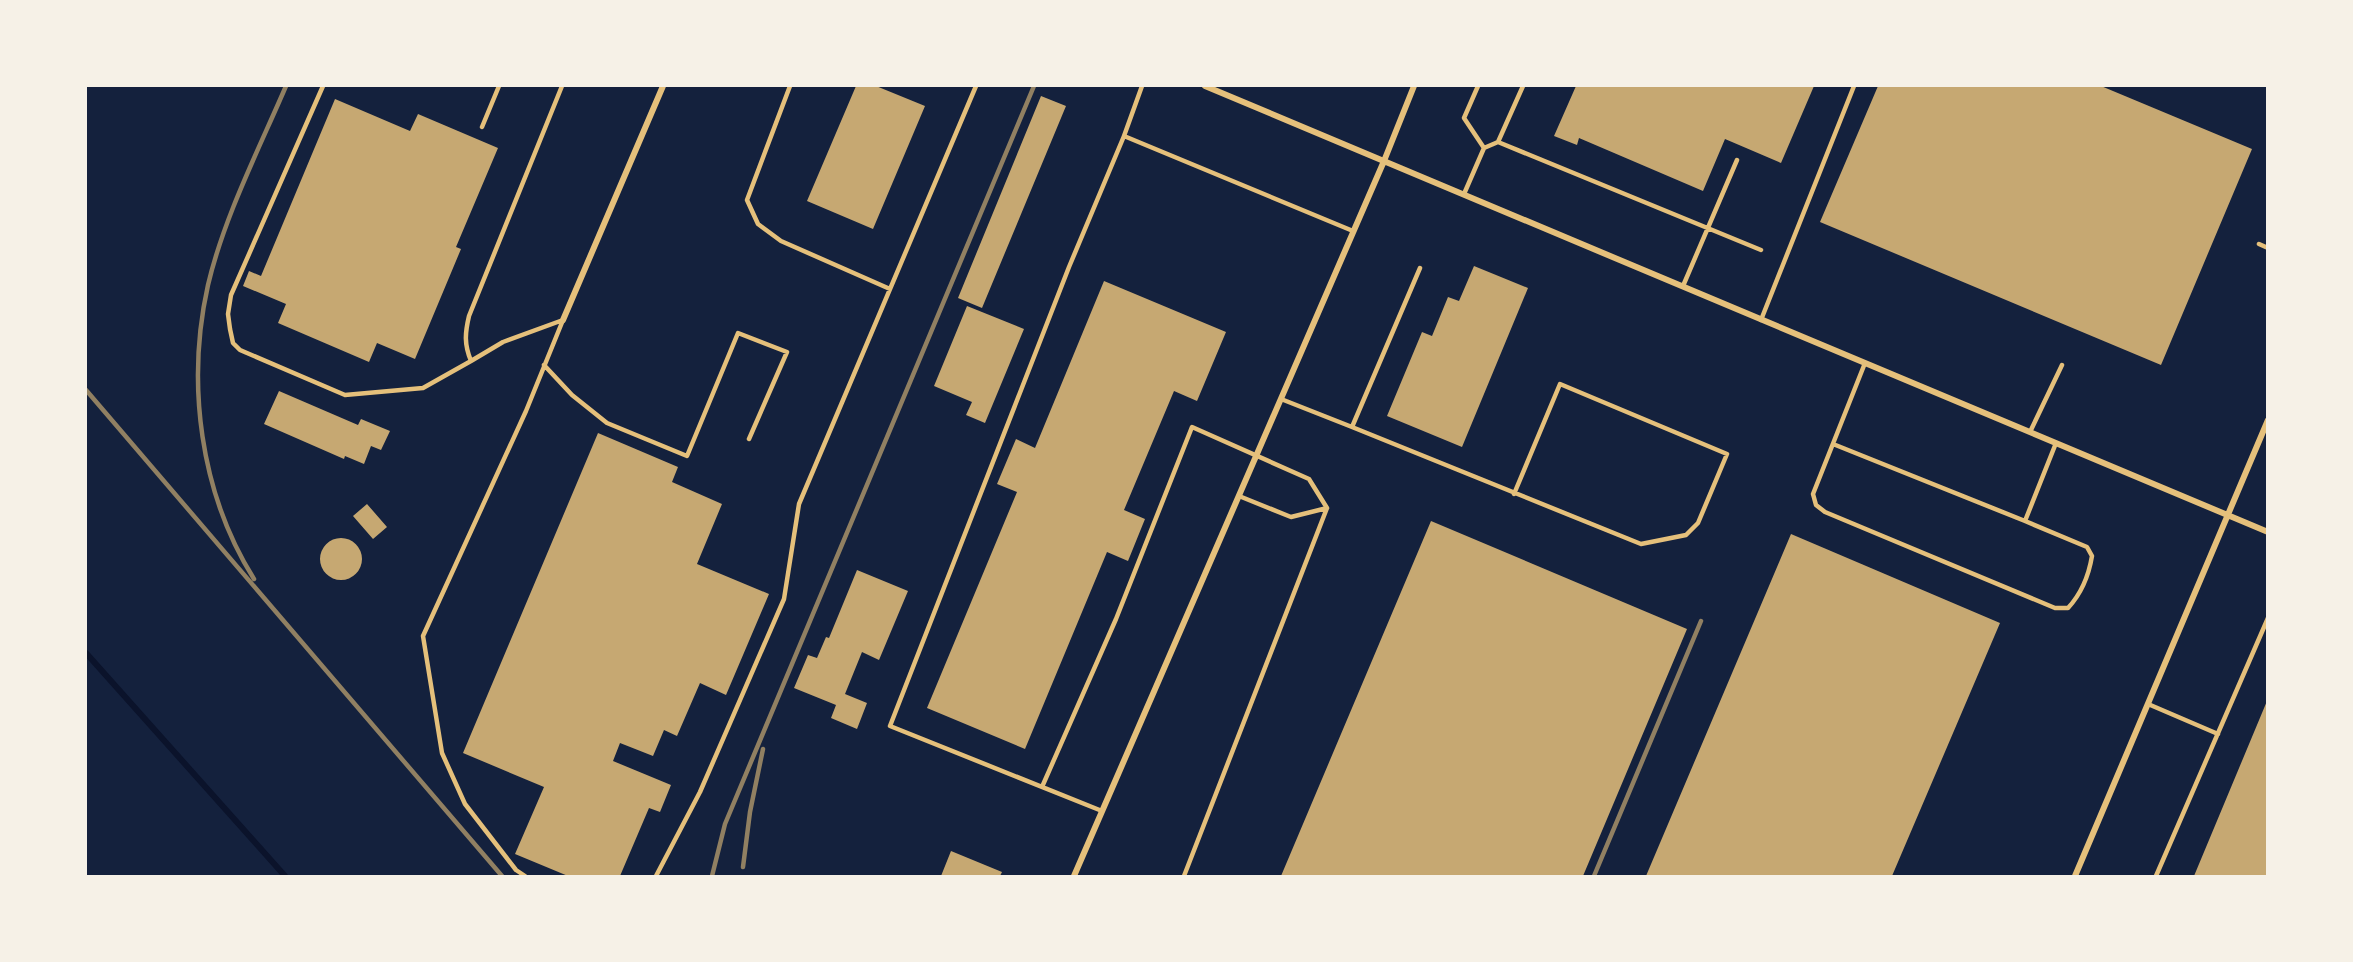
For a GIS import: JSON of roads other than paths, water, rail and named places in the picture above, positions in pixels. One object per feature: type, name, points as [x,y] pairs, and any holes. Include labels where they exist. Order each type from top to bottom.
[{"type":"street","points":[[563,320],[663,86]]},
{"type":"street","points":[[1205,86],[2268,532]]},
{"type":"street","points":[[1074,876],[1384,161],[1414,86]]},
{"type":"street","points":[[2075,876],[2268,420]]},
{"type":"lane","points":[[323,86],[231,295],[228,314],[233,343],[246,354],[331,391],[352,396],[433,385],[504,342],[563,320]]},
{"type":"lane","points":[[482,127],[499,86]]},
{"type":"lane","points":[[471,360],[465,335],[469,316],[562,86]]},
{"type":"lane","points":[[790,86],[747,200],[758,224],[781,240],[890,289]]},
{"type":"lane","points":[[656,876],[700,792],[784,599],[799,504],[976,86]]},
{"type":"lane","points":[[1102,811],[890,726],[1142,86]]},
{"type":"lane","points":[[1478,86],[1464,118],[1484,148]]},
{"type":"lane","points":[[1464,194],[1484,148],[1498,142],[1523,86]]},
{"type":"lane","points":[[1761,320],[1854,86]]},
{"type":"lane","points":[[1124,136],[1353,231]]},
{"type":"lane","points":[[1498,142],[1761,250]]},
{"type":"lane","points":[[1683,286],[1737,160]]},
{"type":"lane","points":[[2259,244],[2268,248]]},
{"type":"lane","points":[[1352,427],[1420,268]]},
{"type":"lane","points":[[525,876],[516,870],[465,804],[442,753],[423,636],[526,411],[563,320]]},
{"type":"lane","points":[[544,365],[572,395],[607,423],[687,456],[738,333],[787,352],[749,439]]},
{"type":"lane","points":[[1833,444],[2087,547],[2092,556],[2090,566],[2076,599],[2068,608],[2055,608],[1825,512],[1816,505],[1813,494],[1865,363]]},
{"type":"lane","points":[[2030,432],[2062,365]]},
{"type":"lane","points":[[1281,399],[1514,494],[1641,544],[1686,535],[1698,523],[1727,454],[1560,384],[1514,494]]},
{"type":"lane","points":[[1042,787],[1116,619],[1192,427],[1309,479],[1327,508]]},
{"type":"lane","points":[[2025,521],[2056,443]]},
{"type":"lane","points":[[1239,496],[1291,517],[1327,508]]},
{"type":"lane","points":[[1184,876],[1327,508]]},
{"type":"lane","points":[[2156,876],[2268,618]]},
{"type":"lane","points":[[2148,704],[2218,734]]},
{"type":"waterway","points":[[86,653],[285,876]]},
{"type":"railway","points":[[254,579],[221,511],[210,474],[202,436],[198,360],[201,322],[208,285],[223,234],[286,86]]},
{"type":"railway","points":[[712,876],[725,824],[1034,86]]},
{"type":"railway","points":[[86,390],[502,876]]},
{"type":"railway","points":[[1594,876],[1701,621]]},
{"type":"railway","points":[[743,867],[750,812],[763,749]]}]
